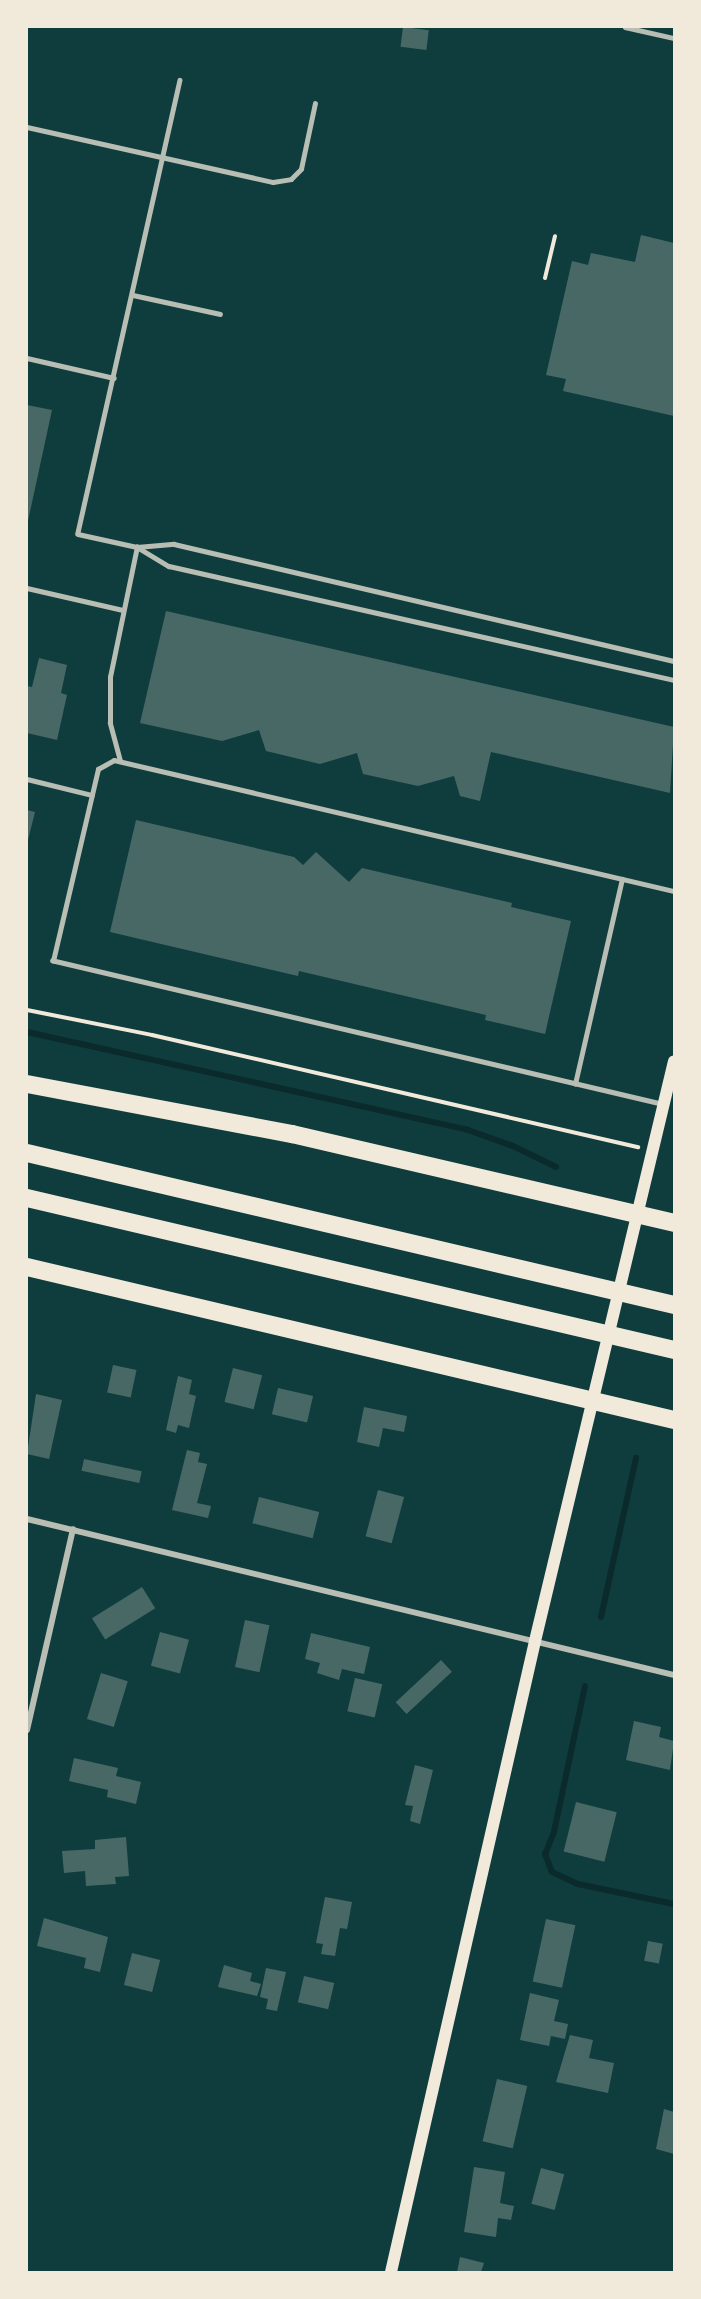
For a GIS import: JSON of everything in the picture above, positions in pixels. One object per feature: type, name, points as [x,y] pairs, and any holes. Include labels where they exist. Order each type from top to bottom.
[{"type":"highway","points":[[27,1084],[292,1134],[674,1224]]},
{"type":"highway","points":[[27,1153],[674,1305]]},
{"type":"highway","points":[[27,1198],[674,1350]]},
{"type":"highway","points":[[27,1267],[674,1420]]},
{"type":"main road","points":[[391,2272],[535,1641],[674,1061]]},
{"type":"street","points":[[27,1519],[674,1675]]},
{"type":"street","points":[[27,1730],[73,1529]]},
{"type":"lane","points":[[625,27],[674,38]]},
{"type":"lane","points":[[180,80],[78,534],[137,548],[169,566],[674,680]]},
{"type":"lane","points":[[27,127],[273,182],[291,179],[301,169],[315,103]]},
{"type":"lane","points":[[133,295],[220,314]]},
{"type":"lane","points":[[27,358],[114,378]]},
{"type":"lane","points":[[137,548],[174,544],[674,661]]},
{"type":"lane","points":[[120,761],[109,700],[123,610],[137,548]]},
{"type":"lane","points":[[27,588],[123,610]]},
{"type":"lane","points":[[664,1104],[53,961],[98,769],[108,760],[674,891]]},
{"type":"lane","points":[[27,779],[92,795]]},
{"type":"lane","points":[[575,1084],[622,879]]},
{"type":"path","points":[[545,278],[555,236]]},
{"type":"path","points":[[27,1010],[653,1150]]},
{"type":"building","points":[[403,27],[429,30],[426,50],[401,47]]},
{"type":"building","points":[[641,235],[674,243],[674,416],[563,391],[566,379],[546,375],[572,261],[588,265],[591,253],[635,262]]},
{"type":"building","points":[[27,405],[52,410],[28,521],[27,521]]},
{"type":"building","points":[[166,611],[674,727],[670,793],[491,752],[480,801],[460,796],[454,776],[418,786],[363,774],[357,753],[320,764],[266,751],[259,730],[222,741],[140,723]]},
{"type":"building","points":[[39,658],[67,665],[61,693],[67,695],[57,740],[27,733],[27,686],[32,687]]},
{"type":"building","points":[[27,810],[35,812],[28,840],[27,840]]},
{"type":"building","points":[[136,820],[294,857],[303,865],[316,852],[349,882],[362,868],[512,903],[511,907],[571,921],[545,1034],[485,1020],[486,1015],[299,971],[298,976],[110,932]]},
{"type":"building","points":[[113,1365],[136,1370],[131,1397],[107,1392]]},
{"type":"building","points":[[233,1368],[262,1375],[254,1409],[225,1402]]},
{"type":"building","points":[[178,1376],[192,1380],[189,1394],[196,1396],[189,1428],[178,1425],[176,1433],[166,1430]]},
{"type":"building","points":[[278,1388],[313,1396],[307,1422],[272,1414]]},
{"type":"building","points":[[36,1394],[62,1400],[49,1459],[27,1454]]},
{"type":"building","points":[[364,1407],[407,1416],[404,1432],[383,1428],[379,1447],[357,1442]]},
{"type":"building","points":[[187,1450],[200,1453],[198,1462],[207,1464],[197,1503],[211,1506],[208,1518],[172,1510]]},
{"type":"building","points":[[84,1459],[142,1471],[139,1483],[82,1471]]},
{"type":"building","points":[[378,1490],[404,1497],[392,1543],[366,1536]]},
{"type":"building","points":[[259,1497],[319,1512],[313,1538],[252,1523]]},
{"type":"building","points":[[142,1587],[155,1608],[105,1639],[92,1618]]},
{"type":"building","points":[[245,1620],[269,1625],[259,1672],[235,1667]]},
{"type":"building","points":[[160,1632],[189,1640],[180,1674],[151,1666]]},
{"type":"building","points":[[311,1633],[370,1647],[364,1674],[342,1669],[339,1680],[317,1673],[320,1663],[305,1659]]},
{"type":"building","points":[[441,1660],[452,1672],[407,1714],[396,1702]]},
{"type":"building","points":[[101,1673],[128,1681],[114,1727],[87,1719]]},
{"type":"building","points":[[355,1678],[382,1684],[375,1717],[347,1711]]},
{"type":"building","points":[[634,1721],[661,1727],[659,1737],[674,1741],[670,1770],[626,1760]]},
{"type":"building","points":[[74,1758],[118,1768],[116,1776],[141,1782],[136,1804],[107,1797],[108,1790],[69,1781]]},
{"type":"building","points":[[415,1765],[433,1770],[420,1824],[410,1821],[413,1806],[405,1805]]},
{"type":"building","points":[[576,1802],[617,1812],[604,1862],[564,1851]]},
{"type":"building","points":[[126,1837],[129,1876],[115,1877],[116,1884],[86,1886],[85,1871],[64,1873],[62,1851],[95,1849],[95,1840]]},
{"type":"building","points":[[325,1897],[352,1902],[347,1929],[340,1928],[335,1956],[321,1954],[323,1944],[316,1943]]},
{"type":"building","points":[[44,1918],[108,1937],[100,1972],[84,1968],[86,1958],[37,1946]]},
{"type":"building","points":[[546,1919],[575,1925],[562,1988],[533,1982]]},
{"type":"building","points":[[648,1941],[663,1944],[659,1963],[644,1961]]},
{"type":"building","points":[[132,1953],[160,1960],[152,1992],[124,1985]]},
{"type":"building","points":[[224,1965],[252,1973],[250,1981],[261,1984],[257,1996],[218,1987]]},
{"type":"building","points":[[266,1968],[286,1972],[277,2011],[266,2009],[268,1999],[260,1997]]},
{"type":"building","points":[[304,1976],[334,1983],[328,2009],[298,2002]]},
{"type":"building","points":[[530,1993],[559,2000],[554,2021],[568,2024],[565,2039],[551,2036],[549,2046],[520,2040]]},
{"type":"building","points":[[570,2035],[593,2040],[589,2058],[614,2063],[608,2093],[556,2082]]},
{"type":"building","points":[[497,2079],[527,2086],[513,2148],[483,2141]]},
{"type":"building","points":[[664,2109],[674,2112],[674,2154],[656,2149]]},
{"type":"building","points":[[474,2167],[505,2172],[500,2203],[514,2206],[511,2220],[498,2218],[496,2237],[464,2232]]},
{"type":"building","points":[[541,2168],[564,2174],[555,2210],[531,2204]]},
{"type":"building","points":[[460,2257],[484,2263],[481,2272],[457,2272]]},
{"type":"waterway","points":[[27,1032],[468,1130],[513,1146],[556,1167]]},
{"type":"waterway","points":[[601,1617],[636,1458]]},
{"type":"waterway","points":[[585,1686],[554,1832],[545,1854],[552,1872],[578,1884],[674,1904]]}]
